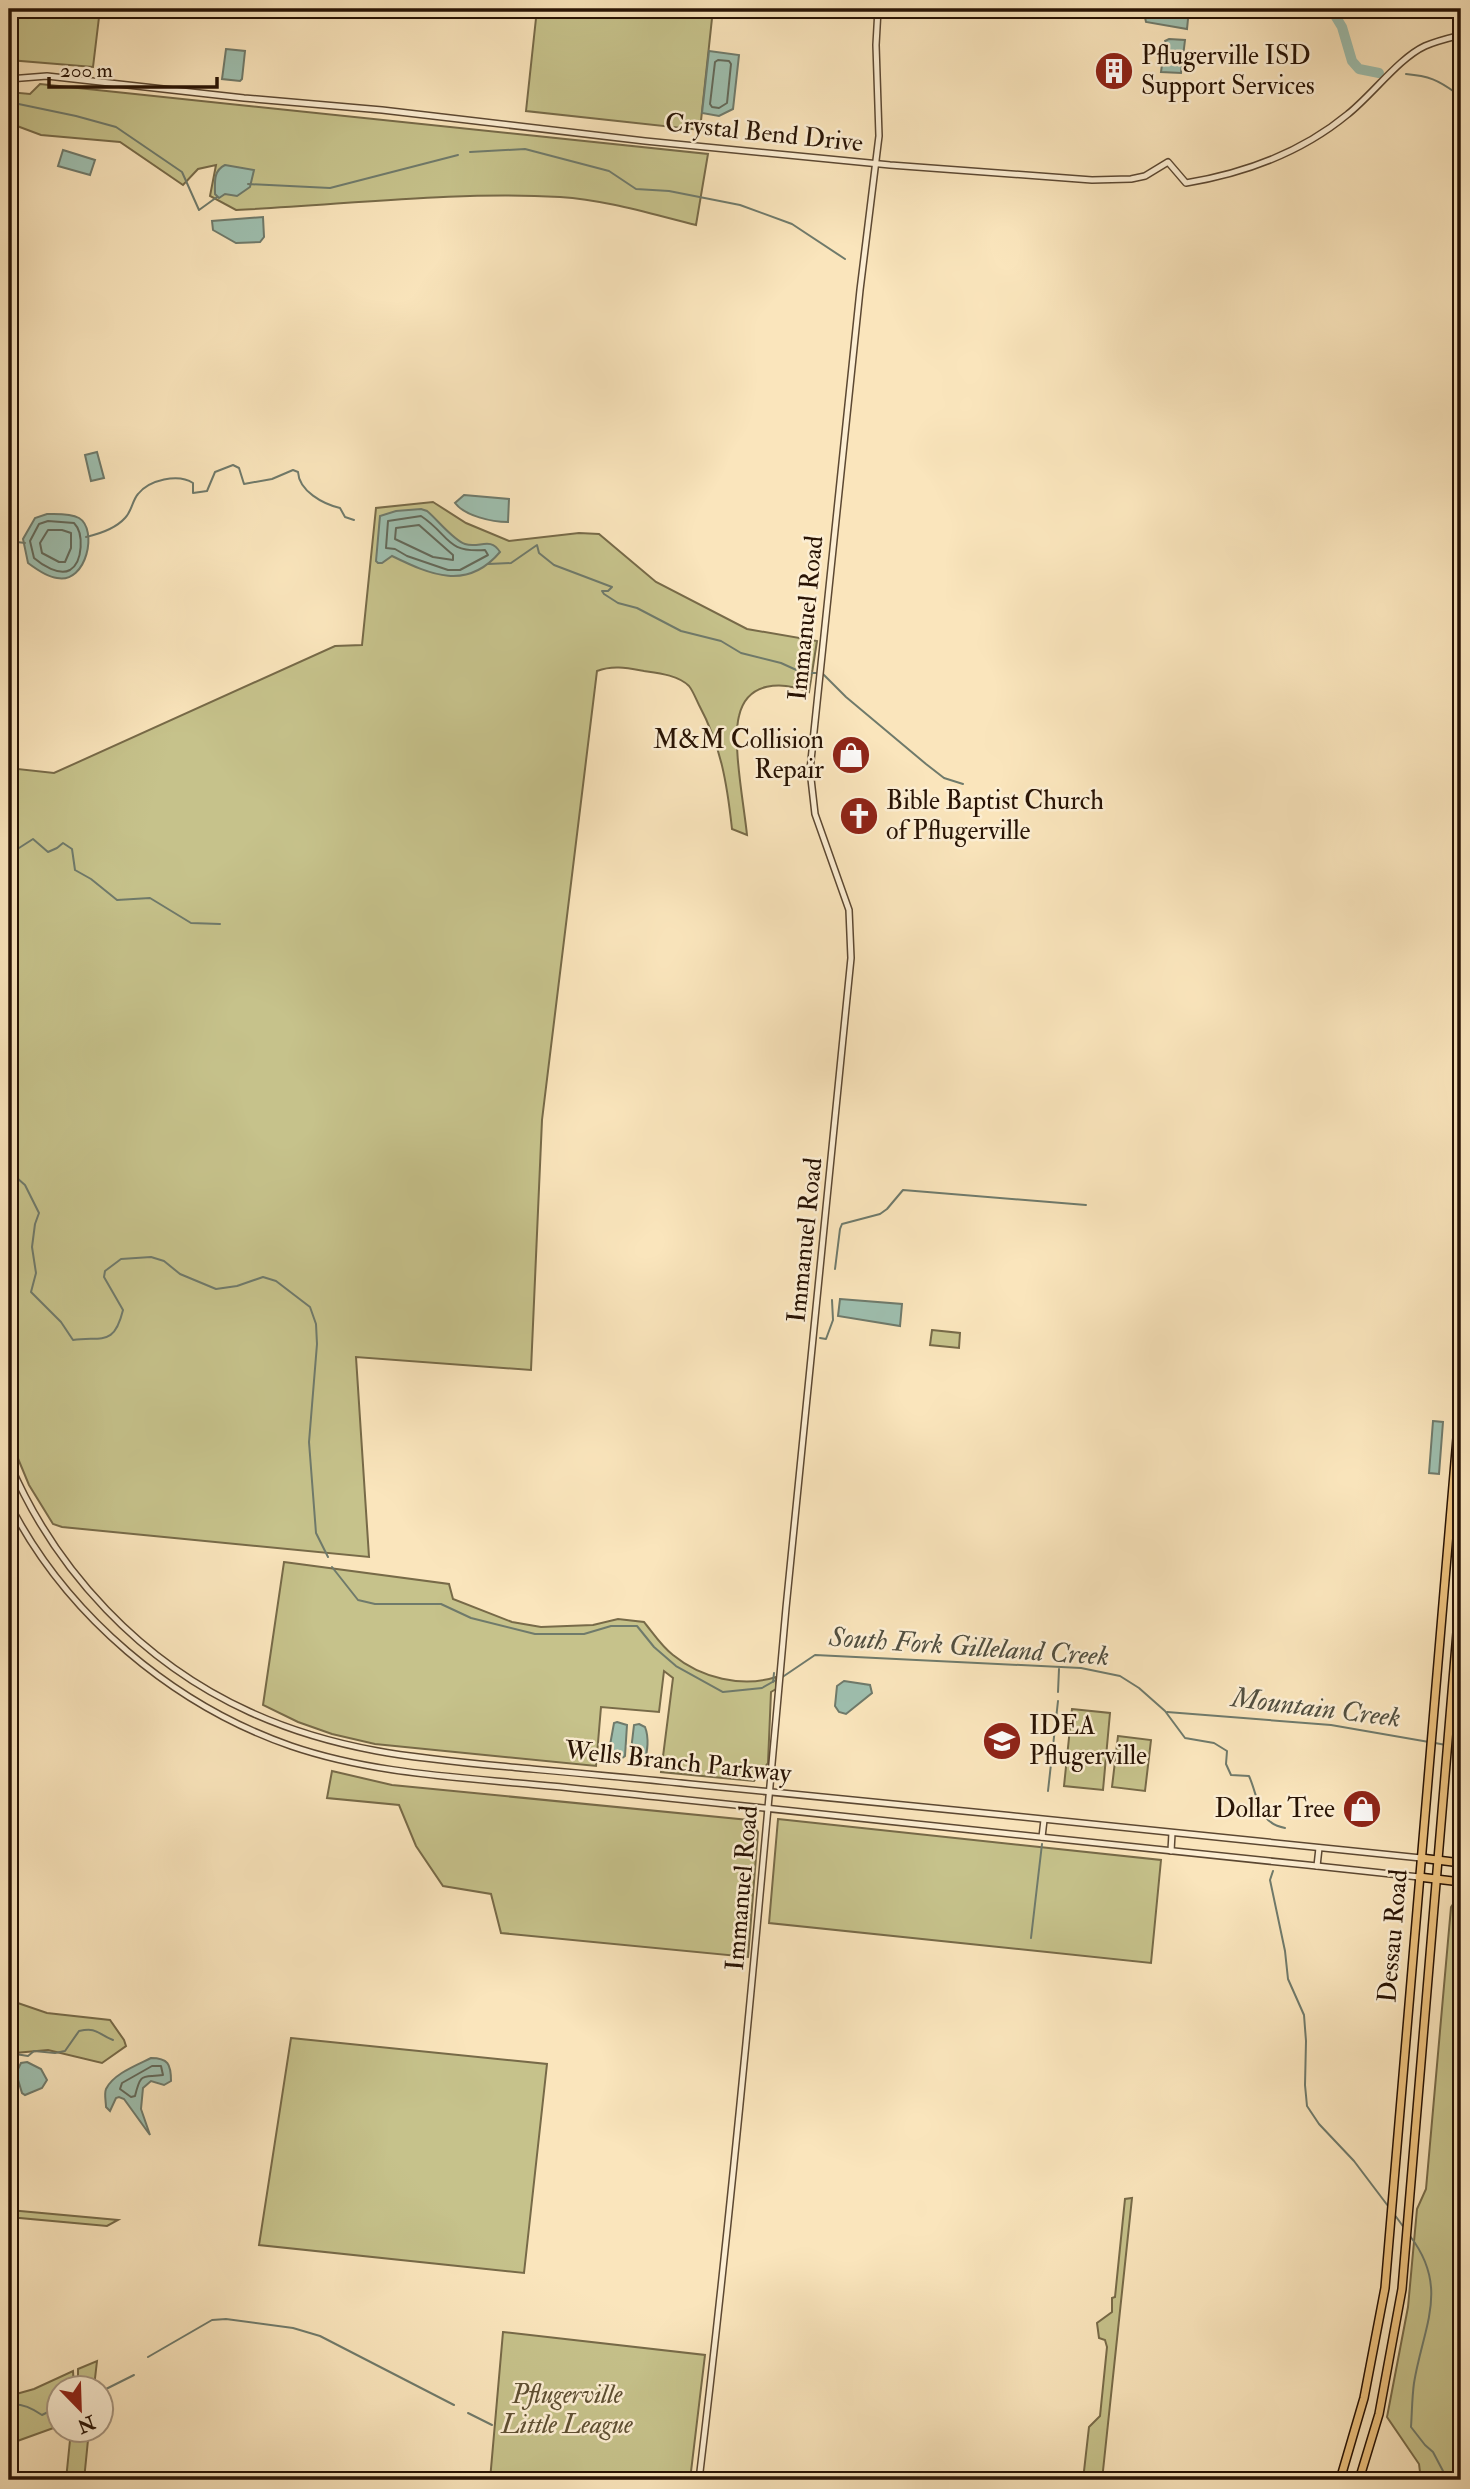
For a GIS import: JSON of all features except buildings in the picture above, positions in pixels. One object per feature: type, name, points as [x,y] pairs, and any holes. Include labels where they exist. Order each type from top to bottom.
[{"type":"main road","name":"Dessau Road","points":[[1340,2480],[1364,2398],[1385,2288],[1461,1391]]},
{"type":"main road","name":"Dessau Road","points":[[1359,2480],[1379,2414],[1402,2289],[1461,1585]]},
{"type":"main road","name":"Wells Branch Parkway","points":[[1421,1858],[1461,1863]]},
{"type":"main road","name":"Wells Branch Parkway","points":[[1419,1877],[1461,1882]]},
{"type":"main road","points":[[1385,2288],[1402,2289]]},
{"type":"street","name":"Immanuel Road","points":[[699,2480],[769,1809],[852,958],[849,911],[812,800],[811,748],[876,163],[879,122],[876,69],[878,9]]},
{"type":"street","name":"Crystal Bend Drive","points":[[9,79],[47,76],[876,163],[1117,181],[1145,176],[1168,162],[1186,183],[1250,169],[1308,142],[1349,114],[1414,53],[1436,42],[1461,36]]},
{"type":"street","name":"Wells Branch Parkway","points":[[9,1462],[16,1479],[64,1561],[122,1625],[159,1657],[208,1689],[247,1711],[296,1731],[376,1752],[442,1761],[1421,1858]]},
{"type":"street","points":[[9,1483],[16,1479]]},
{"type":"street","name":"Wells Branch Parkway","points":[[9,1503],[51,1570],[111,1637],[140,1662],[240,1725],[290,1746],[371,1768],[1419,1877]]},
{"type":"street","points":[[1042,1837],[1044,1820]]},
{"type":"street","points":[[1171,1851],[1172,1833]]},
{"type":"street","points":[[1317,1866],[1319,1848]]},
{"type":"green space","points":[[9,9],[100,9],[93,67],[9,60]]},
{"type":"green space","points":[[537,9],[713,9],[700,130],[526,111]]},
{"type":"green space","points":[[40,84],[708,154],[696,225],[594,201],[560,197],[438,197],[236,210],[210,196],[216,165],[198,169],[183,185],[120,142],[41,135],[9,123],[9,92],[30,94]]},
{"type":"green space","points":[[433,502],[466,523],[509,541],[579,533],[599,534],[656,582],[747,629],[817,641],[809,692],[788,686],[767,687],[758,690],[743,704],[737,728],[737,742],[747,835],[732,829],[718,750],[707,720],[689,686],[674,677],[655,673],[620,668],[597,671],[542,1120],[531,1370],[356,1357],[369,1557],[53,1524],[29,1485],[9,1437],[9,768],[54,773],[335,646],[362,645],[376,508]]},
{"type":"green space","points":[[932,1330],[960,1333],[959,1348],[930,1345]]},
{"type":"green space","points":[[284,1562],[449,1584],[453,1599],[512,1622],[541,1627],[593,1625],[618,1619],[644,1622],[669,1652],[696,1670],[736,1681],[776,1677],[776,1689],[771,1692],[768,1763],[754,1781],[661,1772],[673,1678],[664,1671],[659,1712],[601,1707],[596,1766],[375,1744],[332,1734],[298,1722],[263,1705]]},
{"type":"green space","points":[[1072,1709],[1110,1713],[1103,1790],[1064,1786]]},
{"type":"green space","points":[[1118,1736],[1151,1740],[1145,1791],[1112,1787]]},
{"type":"green space","points":[[332,1771],[392,1785],[749,1820],[758,1832],[748,1957],[501,1933],[491,1894],[443,1886],[416,1846],[399,1805],[327,1798]]},
{"type":"green space","points":[[778,1819],[1161,1860],[1151,1963],[769,1923]]},
{"type":"green space","points":[[1458,1897],[1461,1897],[1461,2480],[1421,2480],[1419,2464],[1387,2417],[1408,2307],[1417,2209],[1426,2189],[1451,1907]]},
{"type":"green space","points":[[9,2000],[47,2013],[110,2020],[126,2046],[102,2063],[48,2050],[15,2053],[9,2060]]},
{"type":"green space","points":[[291,2038],[547,2064],[524,2273],[259,2245]]},
{"type":"green space","points":[[1132,2198],[1102,2480],[1083,2480],[1089,2427],[1100,2416],[1107,2347],[1105,2340],[1099,2338],[1097,2323],[1112,2312],[1125,2199]]},
{"type":"green space","points":[[9,2210],[118,2220],[107,2226],[9,2217]]},
{"type":"green space","name":"Pflugerville Little League","points":[[503,2332],[705,2355],[690,2480],[490,2480]]},
{"type":"green space","points":[[97,2361],[96,2374],[78,2374],[78,2369]]},
{"type":"green space","points":[[46,2383],[46,2431],[9,2444],[9,2396]]},
{"type":"green space","points":[[70,2444],[88,2444],[84,2480],[66,2480]]},
{"type":"water","points":[[1143,9],[1189,9],[1187,29],[1146,22]]},
{"type":"water","points":[[1185,40],[1181,73],[1161,72],[1165,41]]},
{"type":"water","points":[[226,49],[245,51],[240,81],[222,79]]},
{"type":"water","points":[[709,51],[739,55],[733,109],[719,116],[702,113]]},
{"type":"water","points":[[63,150],[95,160],[90,175],[58,166]]},
{"type":"water","points":[[225,165],[254,170],[250,187],[237,196],[225,194],[219,198],[215,194],[216,177],[218,170]]},
{"type":"water","points":[[263,217],[264,237],[260,242],[236,243],[213,230],[212,221]]},
{"type":"water","points":[[97,452],[104,478],[91,481],[85,455]]},
{"type":"water","points":[[464,495],[509,499],[508,522],[472,515],[459,508],[455,503]]},
{"type":"water","points":[[396,511],[427,511],[460,542],[492,545],[500,552],[475,572],[462,575],[435,573],[392,556],[378,563],[380,516]]},
{"type":"water","points":[[47,514],[79,518],[88,533],[82,565],[76,573],[67,578],[49,576],[28,563],[23,539],[35,518]]},
{"type":"water","points":[[840,1299],[902,1304],[900,1326],[838,1316]]},
{"type":"water","points":[[1433,1421],[1443,1422],[1439,1474],[1429,1473]]},
{"type":"water","points":[[844,1681],[870,1685],[872,1693],[846,1714],[839,1712],[835,1706],[837,1686]]},
{"type":"water","points":[[614,1723],[627,1725],[625,1756],[617,1762],[608,1756]]},
{"type":"water","points":[[634,1725],[645,1727],[646,1731],[646,1754],[644,1762],[632,1764],[630,1759]]},
{"type":"water","points":[[151,2058],[167,2063],[171,2081],[164,2085],[151,2081],[143,2088],[141,2109],[150,2135],[124,2099],[116,2098],[110,2111],[106,2107],[105,2096],[106,2089],[114,2079]]},
{"type":"water","points":[[27,2062],[41,2069],[47,2080],[42,2088],[25,2095],[16,2073],[21,2063]]},
{"type":"waterway","points":[[1331,9],[1342,27],[1352,61],[1359,69],[1379,73]]},
{"type":"waterway","points":[[1406,74],[1433,79],[1456,93],[1457,124],[1461,134]]},
{"type":"waterway","points":[[9,102],[116,127],[182,172],[199,210],[217,197]]},
{"type":"waterway","points":[[470,152],[525,149],[609,171],[636,189],[669,191],[740,205],[792,224],[845,259]]},
{"type":"waterway","points":[[248,184],[330,188],[458,155]]},
{"type":"waterway","points":[[86,537],[121,522],[138,494],[149,485],[172,478],[193,483],[193,493],[207,491],[215,472],[233,465],[239,468],[244,484],[272,479],[293,470],[298,472],[307,491],[340,508],[345,517],[354,520]]},
{"type":"waterway","points":[[9,541],[25,543]]},
{"type":"waterway","points":[[488,564],[511,563],[537,545],[539,553],[554,565],[612,587],[608,591],[602,591],[618,603],[637,608],[681,631],[721,641],[741,653],[781,663],[803,673],[816,673]]},
{"type":"waterway","points":[[823,674],[846,697],[926,764],[944,778],[963,784]]},
{"type":"waterway","points":[[9,846],[19,848],[33,839],[48,852],[63,843],[72,849],[75,870],[117,900],[150,898],[191,923],[220,924]]},
{"type":"waterway","name":"South Fork Gilleland Creek","points":[[9,1038],[18,1076],[9,1085]]},
{"type":"waterway","name":"South Fork Gilleland Creek","points":[[9,1171],[25,1185],[39,1213],[32,1247],[36,1273],[31,1292],[61,1322],[73,1340],[99,1339],[111,1335],[115,1330],[123,1310],[104,1277],[105,1271],[121,1259],[151,1257],[164,1261],[180,1274],[216,1289],[237,1286],[263,1277],[276,1281],[310,1307],[316,1324],[317,1344],[309,1442],[316,1533],[328,1557]]},
{"type":"waterway","points":[[835,1269],[842,1224],[880,1214],[903,1190],[1086,1205]]},
{"type":"waterway","points":[[820,1338],[826,1339],[833,1320],[832,1300]]},
{"type":"waterway","name":"South Fork Gilleland Creek","points":[[332,1567],[358,1600],[375,1604],[441,1604],[471,1618],[535,1634],[584,1634],[611,1626],[637,1626],[654,1647],[676,1666],[723,1692],[762,1688],[776,1680]]},
{"type":"waterway","name":"South Fork Gilleland Creek","points":[[781,1678],[815,1655],[1081,1668],[1120,1676],[1139,1688],[1165,1711],[1185,1738],[1214,1743],[1227,1751],[1226,1764],[1231,1775],[1249,1776],[1264,1815],[1269,1821],[1285,1828]]},
{"type":"waterway","points":[[1058,1692],[1059,1669]]},
{"type":"waterway","name":"South Fork Gilleland Creek","points":[[773,1682],[774,1673]]},
{"type":"waterway","points":[[1048,1791],[1058,1701]]},
{"type":"waterway","name":"Mountain Creek","points":[[1167,1712],[1331,1725],[1429,1742]]},
{"type":"waterway","name":"Mountain Creek","points":[[1435,1743],[1446,1745]]},
{"type":"waterway","name":"Mountain Creek","points":[[1452,1746],[1461,1748]]},
{"type":"waterway","points":[[1031,1938],[1042,1844]]},
{"type":"waterway","name":"South Fork Gilleland Creek","points":[[1273,1871],[1270,1880],[1288,1979],[1304,2015],[1307,2106],[1388,2206]]},
{"type":"waterway","points":[[9,2053],[28,2056],[34,2051],[65,2051],[79,2031],[85,2030],[113,2040]]},
{"type":"waterway","name":"South Fork Gilleland Creek","points":[[1394,2214],[1405,2229]]},
{"type":"waterway","name":"South Fork Gilleland Creek","points":[[1410,2236],[1429,2273],[1431,2291],[1427,2326],[1414,2383],[1411,2427],[1433,2452],[1443,2471]]},
{"type":"waterway","points":[[148,2357],[212,2320],[226,2319],[293,2328],[320,2336],[454,2405]]},
{"type":"waterway","points":[[116,2384],[134,2375]]},
{"type":"waterway","points":[[9,2405],[22,2405],[42,2415],[46,2413]]},
{"type":"waterway","points":[[468,2413],[492,2425]]},
{"type":"place","name":"Pflugerville ISD Support Services","points":[[1114,71]]},
{"type":"place","name":"M&M Collision Repair","points":[[851,755]]},
{"type":"place","name":"Bible Baptist Church of Pflugerville","points":[[859,816]]},
{"type":"place","name":"IDEA Pflugerville","points":[[1002,1741]]},
{"type":"place","name":"Dollar Tree","points":[[1362,1809]]}]
